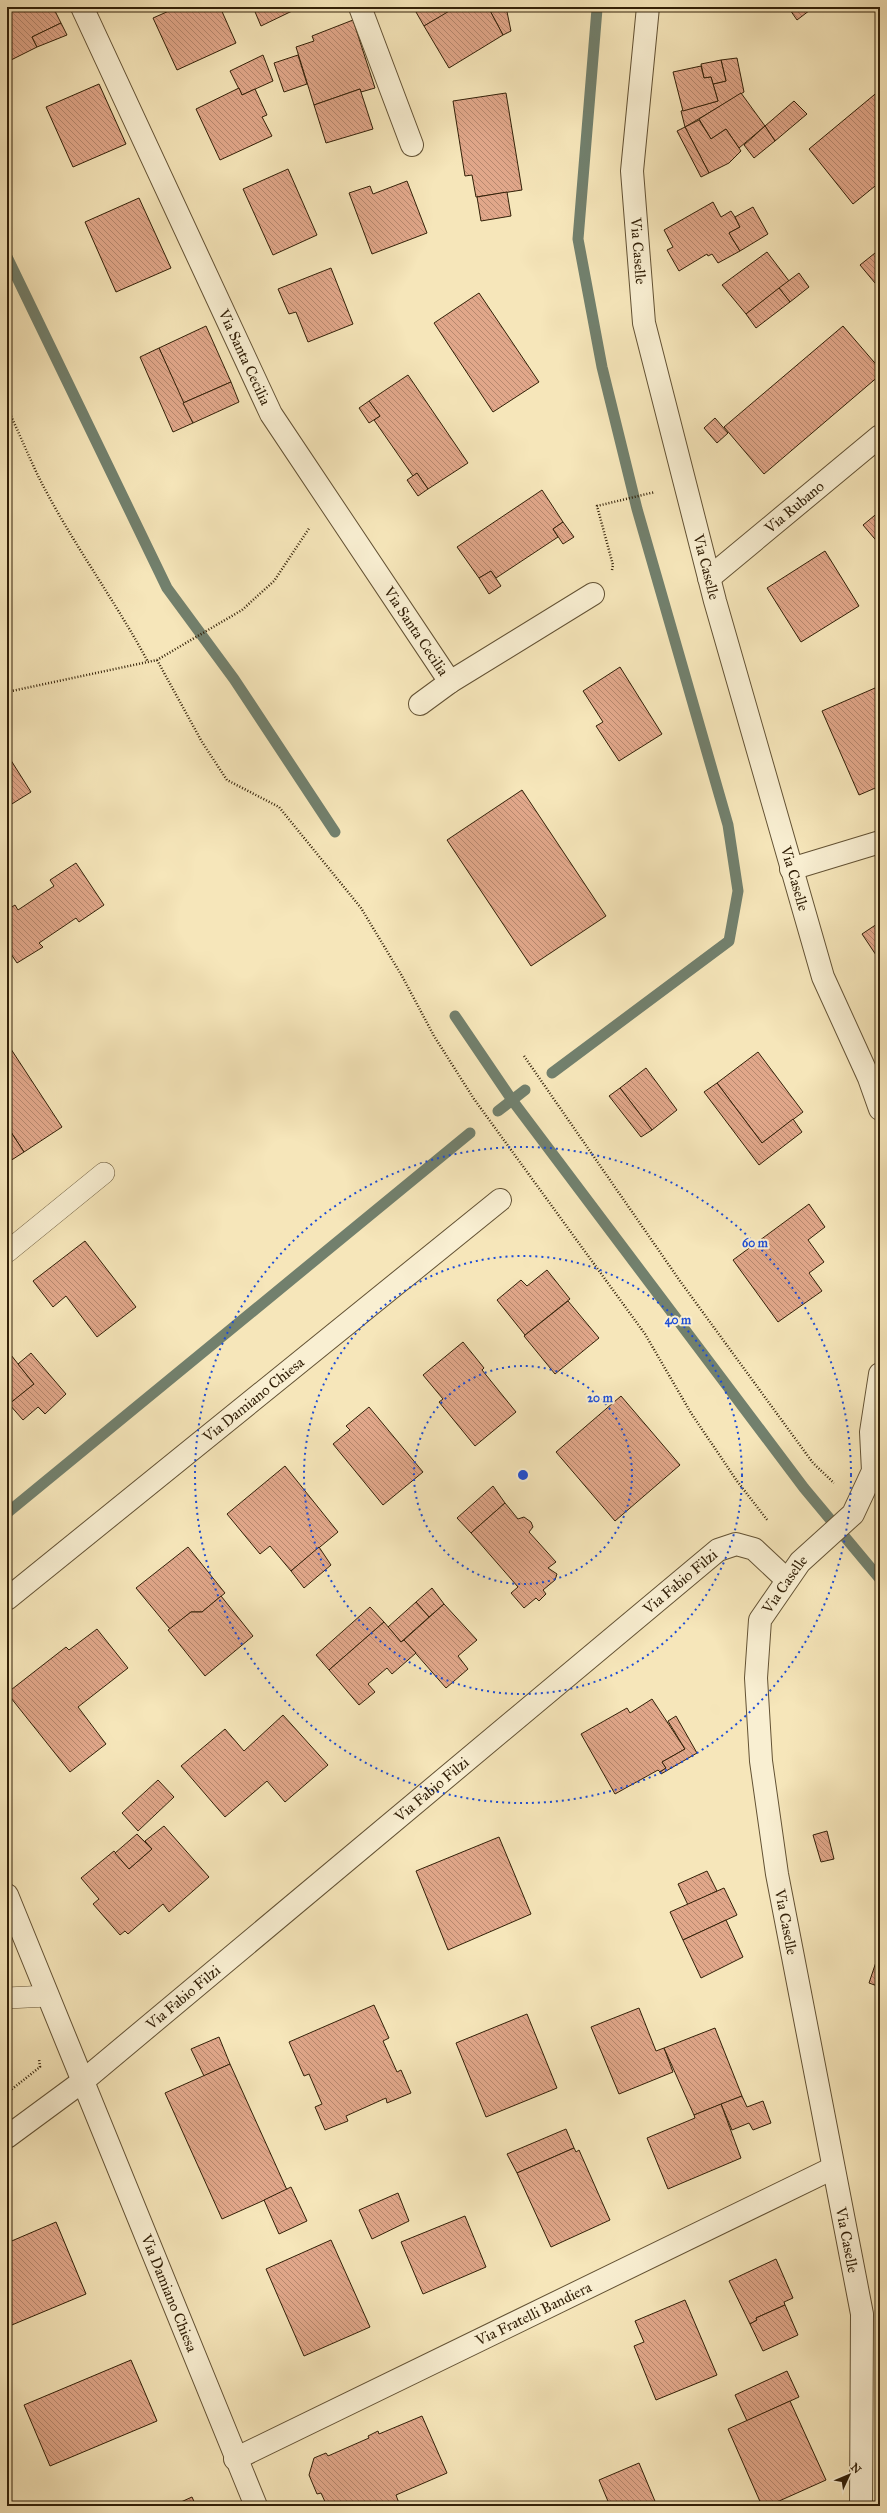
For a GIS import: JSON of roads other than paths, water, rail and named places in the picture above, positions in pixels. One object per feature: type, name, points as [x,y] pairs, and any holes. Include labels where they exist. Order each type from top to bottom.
[{"type":"street","name":"Via Santa Cecilia","points":[[82,7],[271,414],[450,682]]},
{"type":"street","points":[[360,7],[412,145]]},
{"type":"street","name":"Via Caselle","points":[[648,14],[632,171],[644,323],[709,578],[822,977],[869,1078],[880,1108]]},
{"type":"street","name":"Via Rubano","points":[[709,578],[880,436]]},
{"type":"street","name":"Via Santa Cecilia","points":[[420,704],[450,682],[593,594]]},
{"type":"street","points":[[791,870],[880,842]]},
{"type":"street","name":"Via Damiano Chiesa","points":[[7,1599],[500,1200]]},
{"type":"street","name":"Via Caselle","points":[[861,2506],[862,2314],[777,1874],[761,1761],[756,1678],[760,1620],[786,1579],[855,1509],[874,1471],[871,1432],[880,1374]]},
{"type":"street","name":"Via Fabio Filzi","points":[[83,2081],[718,1550],[736,1544],[754,1550],[786,1579]]},
{"type":"street","name":"Via Damiano Chiesa","points":[[7,1895],[235,2459],[256,2506]]},
{"type":"street","points":[[7,2137],[83,2081]]},
{"type":"street","name":"Via Fratelli Bandiera","points":[[235,2459],[833,2168]]},
{"type":"lane","points":[[7,1252],[104,1173]]},
{"type":"lane","points":[[7,1998],[48,1996]]},
{"type":"waterway","points":[[552,1073],[729,941],[738,891],[728,825],[637,509],[602,367],[578,239],[597,9],[600,7]]},
{"type":"waterway","points":[[7,257],[167,588],[234,679],[335,832]]},
{"type":"waterway","points":[[455,1016],[512,1100],[804,1488],[880,1579]]},
{"type":"waterway","points":[[498,1111],[525,1090]]},
{"type":"waterway","points":[[7,1513],[470,1133]]}]
